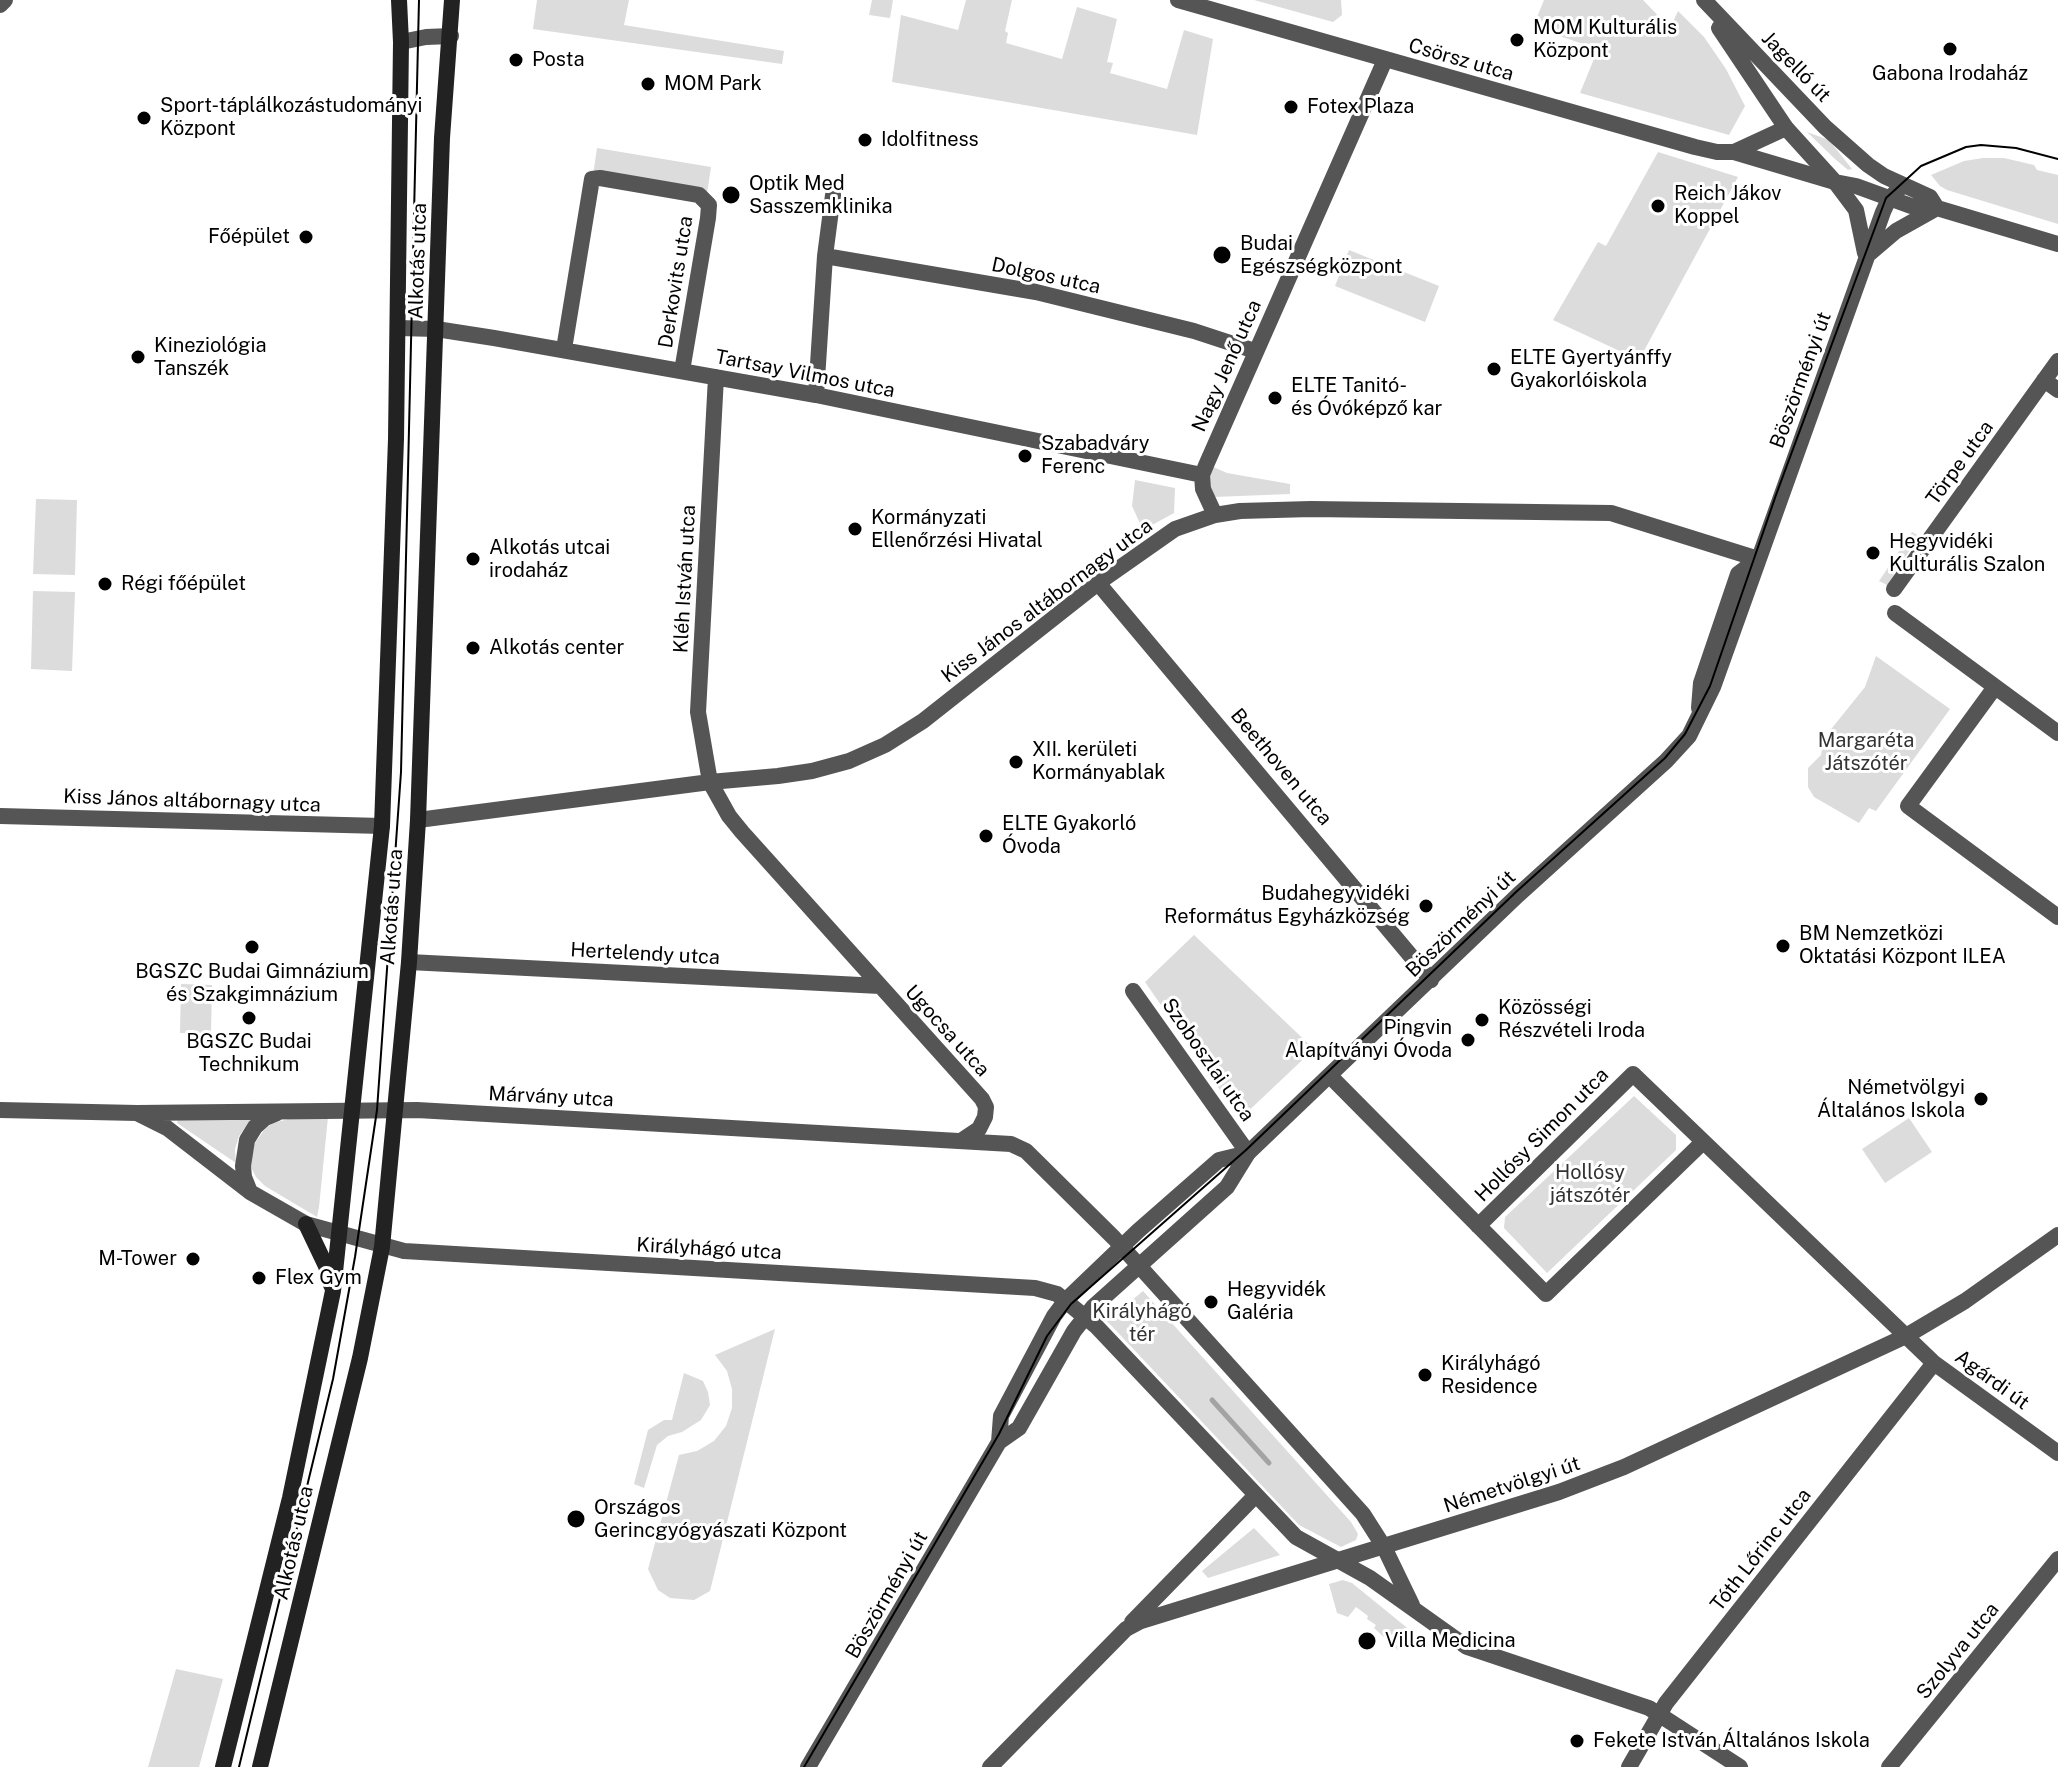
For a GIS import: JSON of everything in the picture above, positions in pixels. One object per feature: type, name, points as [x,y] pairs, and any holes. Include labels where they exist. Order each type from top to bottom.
[{"type":"main road","name":"Alkotás utca","points":[[223,1767],[290,1498],[333,1291],[354,1110],[382,826],[398,328],[399,0]]},
{"type":"main road","name":"Alkotás utca","points":[[260,1767],[360,1358],[382,1247],[409,962],[418,820],[442,138],[452,0]]},
{"type":"main road","points":[[306,1224],[326,1266],[333,1291]]},
{"type":"street","points":[[0,5],[5,0]]},
{"type":"street","name":"Csörsz utca","points":[[1178,0],[1695,147],[1734,152],[1835,182]]},
{"type":"street","name":"Jagelló út","points":[[1702,0],[1825,127],[1868,165],[1930,197],[1937,208]]},
{"type":"street","name":"Jagelló út","points":[[1702,0],[1786,128],[1835,182]]},
{"type":"street","points":[[401,42],[451,36]]},
{"type":"street","name":"Nagy Jenő utca","points":[[1202,475],[1385,60]]},
{"type":"street","name":"Jagelló út","points":[[1786,128],[1799,124],[1825,127]]},
{"type":"street","points":[[1734,152],[1786,128]]},
{"type":"street","name":"Derkovits utca","points":[[564,349],[592,179],[699,195],[709,205],[708,218],[682,371]]},
{"type":"street","points":[[1835,182],[1856,186],[1911,206],[1937,208],[2058,244]]},
{"type":"street","name":"Böszörményi út","points":[[1835,182],[1856,210],[1866,247],[1865,260]]},
{"type":"street","name":"Böszörményi út","points":[[808,1767],[999,1442],[1019,1428],[1065,1346],[1075,1307],[1130,1257],[1227,1187],[1248,1153],[1518,895],[1666,761],[1698,721],[1701,683],[1738,574],[1758,559],[1865,260],[1889,199],[1903,185]]},
{"type":"street","points":[[816,395],[825,256],[833,195]]},
{"type":"street","name":"Böszörményi út","points":[[1865,260],[1884,240],[1937,208]]},
{"type":"street","name":"Dolgos utca","points":[[825,256],[1036,292],[1194,331],[1255,351]]},
{"type":"street","name":"Tartsay Vilmos utca","points":[[398,328],[436,329],[564,349],[816,395],[1202,475]]},
{"type":"street","name":"Törpe utca","points":[[1894,589],[2058,361]]},
{"type":"street","name":"Kléh István utca","points":[[710,782],[698,712],[716,377]]},
{"type":"street","points":[[2044,380],[2058,390]]},
{"type":"street","points":[[1202,475],[1203,489],[1215,515]]},
{"type":"street","name":"Kiss János altábornagy utca","points":[[418,820],[812,771],[849,761],[885,745],[923,721],[1098,583],[1175,529],[1215,515],[1291,509],[1611,513],[1758,559]]},
{"type":"street","name":"Beethoven utca","points":[[1098,583],[1431,980]]},
{"type":"street","points":[[1895,613],[2058,733]]},
{"type":"street","points":[[1995,687],[1908,806],[2058,917]]},
{"type":"street","name":"Ugocsa utca","points":[[710,782],[742,832],[982,1099],[986,1107],[985,1117],[979,1129],[961,1141]]},
{"type":"street","name":"Kiss János altábornagy utca","points":[[0,816],[382,826]]},
{"type":"street","name":"Hertelendy utca","points":[[409,962],[880,986]]},
{"type":"street","name":"Szoboszlai utca","points":[[1133,991],[1248,1153]]},
{"type":"street","name":"Hollósy Simon utca","points":[[1478,1226],[1633,1074],[1906,1336]]},
{"type":"street","name":"Hollósy Simon utca","points":[[1330,1076],[1546,1294],[1703,1142]]},
{"type":"street","name":"Márvány utca","points":[[0,1110],[137,1113],[396,1110],[961,1141]]},
{"type":"street","points":[[250,1192],[243,1166],[247,1140],[265,1118],[282,1111]]},
{"type":"street","name":"Márvány utca","points":[[137,1113],[167,1128],[250,1192],[306,1224],[340,1234]]},
{"type":"street","points":[[961,1141],[1000,1142],[1026,1151],[1130,1257],[1363,1514],[1384,1547],[1412,1606]]},
{"type":"street","name":"Böszörményi út","points":[[999,1442],[1001,1416],[1048,1325],[1075,1307],[1130,1257],[1219,1160],[1248,1153]]},
{"type":"street","name":"Királyhágó utca","points":[[340,1234],[382,1247],[442,1254],[1035,1288],[1057,1294],[1075,1307]]},
{"type":"street","name":"Németvölgyi út","points":[[990,1767],[1126,1629],[1141,1621],[1559,1492],[1611,1472],[1906,1336],[1965,1301],[2058,1235]]},
{"type":"street","points":[[1075,1307],[1296,1537],[1340,1560],[1412,1606],[1467,1647],[1643,1706],[1740,1767]]},
{"type":"street","name":"Agárdi út","points":[[1906,1336],[1934,1363],[2058,1453]]},
{"type":"street","name":"Tóth Lőrinc utca","points":[[1629,1767],[1666,1703],[1934,1363]]},
{"type":"street","points":[[1126,1629],[1255,1496]]},
{"type":"street","name":"Szolyva utca","points":[[1889,1767],[2058,1559]]},
{"type":"green space","points":[[537,0],[629,0],[624,25],[784,51],[782,64],[533,29]]},
{"type":"green space","points":[[872,0],[893,0],[890,18],[869,15]]},
{"type":"green space","points":[[966,0],[1012,0],[1005,31],[1008,33],[1006,43],[1062,59],[1077,7],[1117,19],[1107,62],[1113,63],[1110,73],[1167,89],[1184,30],[1213,39],[1197,135],[892,82],[901,15],[958,30]]},
{"type":"green space","points":[[1254,0],[1341,0],[1342,15],[1333,22]]},
{"type":"green space","points":[[1544,0],[1643,0],[1670,28],[1678,11],[1704,37],[1726,69],[1745,106],[1729,135],[1580,93],[1598,49],[1533,27]]},
{"type":"green space","points":[[1807,132],[1829,140],[1852,169],[1848,170]]},
{"type":"green space","points":[[597,148],[711,167],[707,194],[593,175]]},
{"type":"green space","points":[[1658,152],[1738,177],[1639,360],[1553,320],[1598,242],[1606,246]]},
{"type":"green space","points":[[2004,158],[2058,175],[2058,224],[1947,190],[1931,175],[1964,161]]},
{"type":"green space","points":[[1349,250],[1439,286],[1425,322],[1335,286]]},
{"type":"green space","points":[[1211,466],[1227,473],[1290,484],[1290,494],[1214,497],[1209,487]]},
{"type":"green space","points":[[1135,480],[1175,488],[1174,513],[1143,530],[1132,506]]},
{"type":"green space","points":[[36,499],[77,500],[75,575],[33,574]]},
{"type":"green space","points":[[1912,532],[1919,536],[1887,585],[1879,581]]},
{"type":"green space","points":[[33,591],[75,592],[72,671],[31,669]]},
{"type":"green space","name":"Margaréta Játszótér","points":[[1876,656],[1950,709],[1876,811],[1869,808],[1859,823],[1814,797],[1808,787],[1808,768],[1821,755],[1824,738],[1865,687]]},
{"type":"green space","points":[[1194,935],[1314,1049],[1240,1119],[1145,982]]},
{"type":"green space","points":[[181,984],[212,985],[211,1034],[180,1033]]},
{"type":"green space","name":"Hollósy játszótér","points":[[1634,1096],[1676,1135],[1676,1150],[1547,1273],[1504,1228],[1505,1217]]},
{"type":"green space","points":[[328,1117],[317,1217],[265,1186],[256,1177],[251,1167],[252,1147],[273,1123]]},
{"type":"green space","points":[[178,1118],[252,1118],[239,1136],[235,1149],[236,1163],[177,1123]]},
{"type":"green space","points":[[1909,1118],[1932,1152],[1885,1183],[1862,1149]]},
{"type":"green space","name":"Királyhágó tér","points":[[1143,1291],[1351,1522],[1358,1534],[1356,1540],[1341,1547],[1299,1525],[1107,1321]]},
{"type":"green space","points":[[775,1329],[710,1591],[694,1600],[670,1598],[658,1590],[648,1569],[679,1455],[697,1451],[714,1441],[726,1426],[732,1408],[732,1389],[727,1371],[715,1355]]},
{"type":"green space","points":[[684,1373],[703,1381],[710,1405],[701,1420],[657,1445],[644,1488],[634,1484],[648,1430],[664,1420],[672,1420]]},
{"type":"green space","points":[[1254,1528],[1280,1555],[1208,1578],[1202,1571]]},
{"type":"green space","points":[[1343,1580],[1352,1583],[1411,1631],[1398,1650],[1356,1607],[1348,1617],[1337,1613],[1329,1584]]},
{"type":"green space","points":[[176,1669],[223,1679],[199,1767],[148,1767]]},
{"type":"waterway","points":[[1212,1400],[1269,1463]]},
{"type":"tram line","points":[[239,1767],[333,1379],[377,1110],[401,772],[419,0]]},
{"type":"tram line","points":[[804,1767],[999,1434],[1047,1336],[1071,1304],[1246,1150],[1516,892],[1665,758],[1685,734],[1710,686],[1776,495],[1886,198],[1921,166],[1966,147],[2016,148],[2058,159]]},
{"type":"place","name":"MOM Kulturális Központ","points":[[1517,40]]},
{"type":"place","name":"Gabona Irodaház","points":[[1950,49]]},
{"type":"place","name":"Posta","points":[[516,60]]},
{"type":"place","name":"MOM Park","points":[[648,84]]},
{"type":"place","name":"Fotex Plaza","points":[[1291,107]]},
{"type":"place","name":"Sport-táplálkozástudományi Központ","points":[[144,118]]},
{"type":"place","name":"Idolfitness","points":[[865,140]]},
{"type":"place","name":"Optik Med Sasszemklinika","points":[[731,195]]},
{"type":"place","name":"Reich Jákov Koppel","points":[[1658,206]]},
{"type":"place","name":"Főépület","points":[[306,237]]},
{"type":"place","name":"Budai Egészségközpont","points":[[1222,255]]},
{"type":"place","name":"Kineziológia Tanszék","points":[[138,357]]},
{"type":"place","name":"ELTE Gyertyánffy Gyakorlóiskola","points":[[1494,369]]},
{"type":"place","name":"ELTE Tanitó- és Óvóképző kar","points":[[1275,398]]},
{"type":"place","name":"Szabadváry Ferenc","points":[[1025,456]]},
{"type":"place","name":"Kormányzati Ellenőrzési Hivatal","points":[[855,529]]},
{"type":"place","name":"Hegyvidéki Kulturális Szalon","points":[[1873,553]]},
{"type":"place","name":"Alkotás utcai irodaház","points":[[473,559]]},
{"type":"place","name":"Régi főépület","points":[[105,584]]},
{"type":"place","name":"Alkotás center","points":[[473,648]]},
{"type":"place","name":"XII. kerületi Kormányablak","points":[[1016,762]]},
{"type":"place","name":"ELTE Gyakorló Óvoda","points":[[986,836]]},
{"type":"place","name":"Budahegyvidéki Református Egyházközség","points":[[1426,906]]},
{"type":"place","name":"BM Nemzetközi Oktatási Központ ILEA","points":[[1783,946]]},
{"type":"place","name":"BGSZC Budai Gimnázium és Szakgimnázium","points":[[252,947]]},
{"type":"place","name":"BGSZC Budai Technikum","points":[[249,1018]]},
{"type":"place","name":"Közösségi Részvételi Iroda","points":[[1482,1020]]},
{"type":"place","name":"Pingvin Alapítványi Óvoda","points":[[1468,1040]]},
{"type":"place","name":"Németvölgyi Általános Iskola","points":[[1981,1099]]},
{"type":"place","name":"M-Tower","points":[[193,1259]]},
{"type":"place","name":"Flex Gym","points":[[259,1278]]},
{"type":"place","name":"Hegyvidék Galéria","points":[[1211,1302]]},
{"type":"place","name":"Királyhágó Residence","points":[[1425,1375]]},
{"type":"place","name":"Országos Gerincgyógyászati Központ","points":[[576,1519]]},
{"type":"place","name":"Villa Medicina","points":[[1367,1641]]},
{"type":"place","name":"Fekete István Általános Iskola","points":[[1577,1741]]}]
